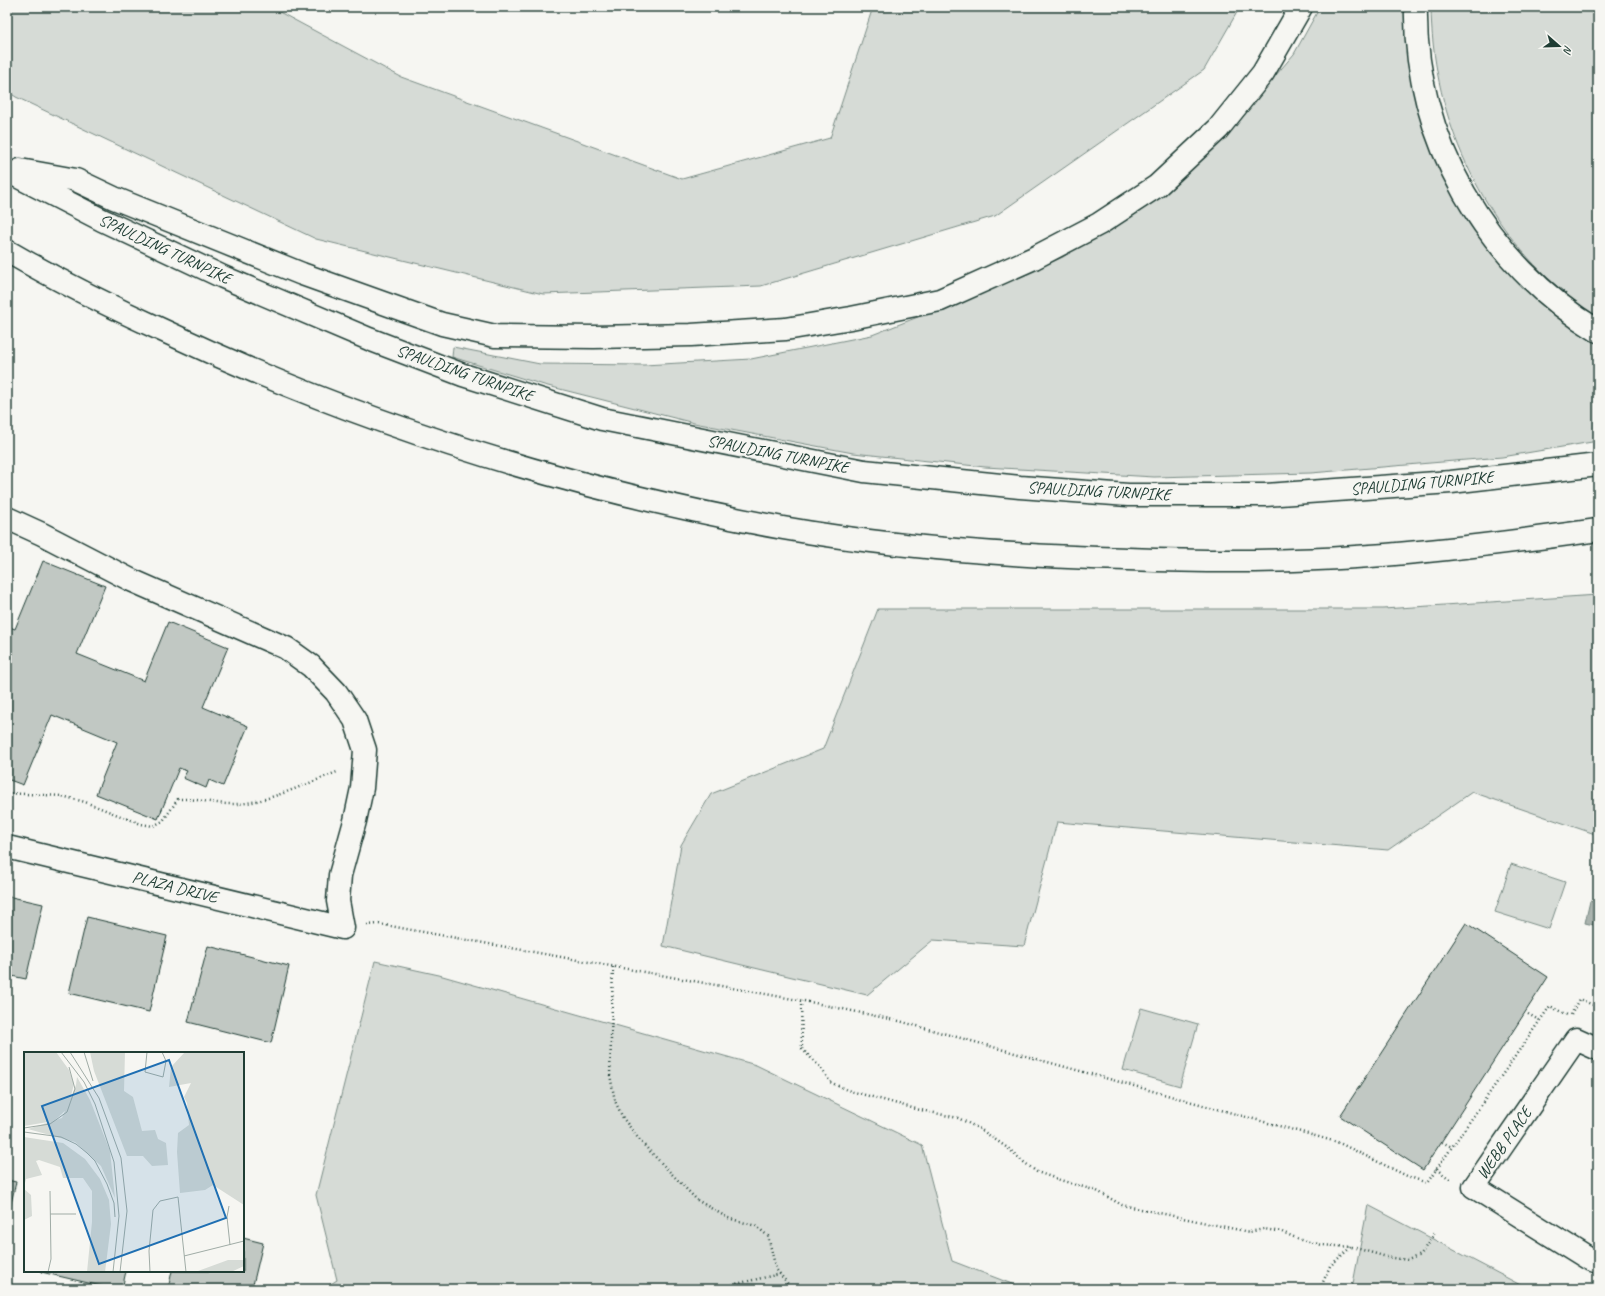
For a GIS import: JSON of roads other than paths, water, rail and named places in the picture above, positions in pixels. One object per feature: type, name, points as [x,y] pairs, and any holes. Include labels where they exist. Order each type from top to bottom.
[{"type":"main road","points":[[7,168],[76,180],[114,198],[302,274],[442,324],[495,336],[691,336],[786,329],[851,318],[940,300],[1034,258],[1099,224],[1157,186],[1218,129],[1263,73],[1301,7]]},
{"type":"main road","points":[[1416,7],[1419,60],[1426,99],[1438,137],[1450,166],[1472,208],[1495,240],[1521,270],[1549,296],[1580,320],[1598,331]]},
{"type":"main road","name":"SPAULDING TURNPIKE","points":[[7,171],[102,220],[222,277],[369,339],[463,375],[602,419],[864,471],[1005,486],[1128,495],[1257,495],[1451,482],[1598,465]]},
{"type":"main road","points":[[7,251],[108,305],[207,352],[292,388],[390,425],[490,457],[582,484],[784,528],[884,542],[986,553],[1190,561],[1293,560],[1393,555],[1496,544],[1598,530]]},
{"type":"main road","name":"PLAZA DRIVE","points":[[7,518],[42,534],[131,580],[286,648],[311,666],[336,692],[355,720],[365,750],[362,788],[355,821],[340,875],[338,901],[343,928],[7,847]]},
{"type":"main road","points":[[1537,538],[1598,546]]},
{"type":"main road","name":"WEBB PLACE","points":[[1598,1049],[1576,1039],[1474,1187],[1589,1259],[1598,1262]]}]
